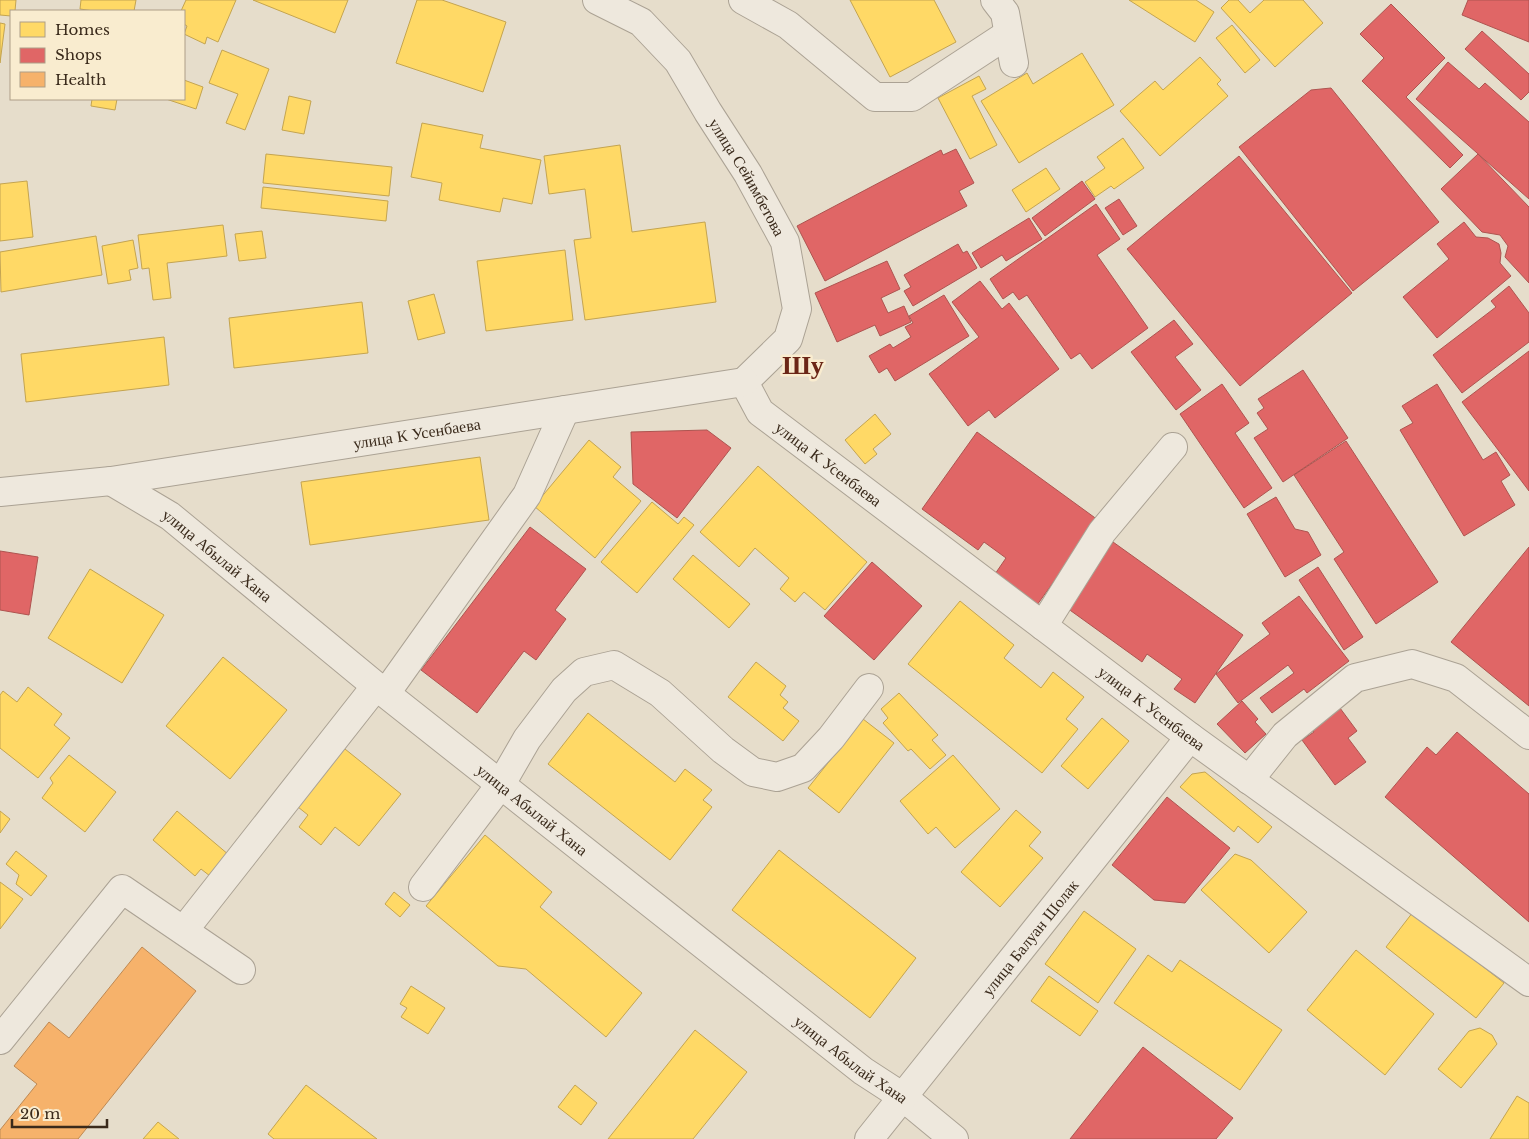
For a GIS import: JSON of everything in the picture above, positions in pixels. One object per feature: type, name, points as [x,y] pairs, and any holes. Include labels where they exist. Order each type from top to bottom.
[{"type":"street","name":"улица Сейимбетова","points":[[597,0],[641,22],[678,62],[748,174],[785,242],[797,309],[788,339],[744,382]]},
{"type":"street","points":[[743,0],[788,25],[875,97],[912,97],[1008,34]]},
{"type":"street","points":[[995,0],[1005,13],[1014,63]]},
{"type":"street","name":"улица К Усенбаева","points":[[0,492],[111,481],[744,382],[760,412],[1190,737],[1529,982]]},
{"type":"street","points":[[184,930],[381,689],[527,495],[565,410]]},
{"type":"street","points":[[1043,626],[1102,532],[1173,447]]},
{"type":"street","name":"улица Абылай Хана","points":[[111,481],[170,516],[500,784],[863,1070],[903,1097],[954,1139]]},
{"type":"street","points":[[1249,780],[1285,735],[1355,678],[1412,664],[1456,678],[1529,735]]},
{"type":"street","points":[[423,887],[500,784],[527,739],[564,690],[584,672],[614,665],[660,693],[723,750],[753,772],[777,777],[803,768],[831,738],[869,688]]},
{"type":"street","name":"улица Балуан Шолак","points":[[869,1139],[1190,737]]},
{"type":"street","points":[[5,1024],[122,889],[241,970]]},
{"type":"building: Homes","points":[[0,0],[16,0],[15,10],[10,10],[10,16],[0,15]]},
{"type":"building: Homes","points":[[81,0],[136,0],[134,10],[80,9]]},
{"type":"building: Homes","points":[[186,0],[236,0],[218,42],[207,37],[205,44],[185,34],[187,26],[185,25],[185,10],[181,10]]},
{"type":"building: Homes","points":[[253,0],[348,0],[335,33]]},
{"type":"building: Homes","points":[[417,0],[442,0],[506,22],[483,92],[396,63]]},
{"type":"building: Homes","points":[[850,0],[934,0],[956,42],[890,77]]},
{"type":"building: Homes","points":[[1129,0],[1196,0],[1214,12],[1195,42]]},
{"type":"building: Homes","points":[[1229,0],[1238,0],[1250,13],[1264,0],[1303,0],[1323,23],[1275,67],[1221,8]]},
{"type":"building: Homes","points":[[0,23],[5,24],[0,63]]},
{"type":"building: Homes","points":[[1232,25],[1260,60],[1245,73],[1216,38]]},
{"type":"building: Homes","points":[[222,50],[269,69],[245,130],[226,123],[238,94],[209,83]]},
{"type":"building: Homes","points":[[1082,53],[1114,105],[1019,163],[981,101],[1027,73],[1033,84]]},
{"type":"building: Homes","points":[[1200,57],[1221,80],[1217,84],[1228,96],[1160,156],[1120,111],[1155,81],[1163,90]]},
{"type":"building: Homes","points":[[979,76],[986,89],[972,96],[997,145],[970,159],[938,98]]},
{"type":"building: Homes","points":[[185,80],[203,87],[196,109],[169,100],[185,100]]},
{"type":"building: Homes","points":[[289,96],[311,101],[304,134],[282,130]]},
{"type":"building: Homes","points":[[92,100],[117,100],[115,110],[91,106]]},
{"type":"building: Homes","points":[[422,123],[483,135],[480,148],[541,160],[532,204],[503,198],[500,212],[439,200],[442,183],[411,177]]},
{"type":"building: Homes","points":[[1123,138],[1144,168],[1114,189],[1111,186],[1095,197],[1085,182],[1105,168],[1097,157]]},
{"type":"building: Homes","points":[[620,145],[632,232],[705,222],[716,302],[585,320],[574,240],[591,238],[585,189],[549,194],[544,156]]},
{"type":"building: Homes","points":[[266,154],[392,167],[389,196],[263,183]]},
{"type":"building: Homes","points":[[1046,168],[1060,189],[1026,212],[1012,190]]},
{"type":"building: Homes","points":[[27,181],[33,237],[0,241],[0,184]]},
{"type":"building: Homes","points":[[263,187],[388,201],[386,221],[261,208]]},
{"type":"building: Homes","points":[[223,225],[227,256],[167,263],[171,298],[153,300],[149,268],[142,269],[138,235]]},
{"type":"building: Homes","points":[[262,231],[266,258],[239,261],[235,234]]},
{"type":"building: Homes","points":[[96,236],[102,275],[1,292],[0,252]]},
{"type":"building: Homes","points":[[133,240],[138,268],[129,270],[131,280],[108,284],[102,246]]},
{"type":"building: Homes","points":[[565,250],[573,320],[486,331],[477,261]]},
{"type":"building: Homes","points":[[434,294],[445,333],[418,340],[408,301]]},
{"type":"building: Homes","points":[[362,302],[368,353],[234,368],[229,318]]},
{"type":"building: Homes","points":[[164,337],[169,385],[26,402],[21,354]]},
{"type":"building: Homes","points":[[875,414],[891,434],[873,449],[877,454],[865,464],[845,440]]},
{"type":"building: Homes","points":[[589,440],[621,467],[613,477],[641,501],[595,558],[534,506]]},
{"type":"building: Homes","points":[[480,457],[489,520],[310,545],[301,482]]},
{"type":"building: Homes","points":[[758,466],[867,562],[825,610],[804,592],[795,602],[780,589],[789,578],[755,548],[739,567],[700,532]]},
{"type":"building: Homes","points":[[652,502],[678,524],[684,517],[694,525],[637,593],[601,562]]},
{"type":"building: Homes","points":[[693,555],[750,604],[729,628],[673,579]]},
{"type":"building: Homes","points":[[90,569],[164,615],[122,683],[48,638]]},
{"type":"building: Homes","points":[[960,601],[1014,645],[1004,658],[1041,688],[1053,672],[1084,697],[1066,719],[1078,729],[1042,773],[908,664]]},
{"type":"building: Homes","points":[[223,657],[287,710],[230,779],[166,726]]},
{"type":"building: Homes","points":[[756,662],[786,686],[780,695],[788,702],[783,708],[799,721],[783,741],[728,697]]},
{"type":"building: Homes","points":[[28,687],[62,714],[54,725],[70,738],[38,778],[0,748],[0,695],[3,691],[17,702]]},
{"type":"building: Homes","points":[[899,693],[938,735],[932,740],[946,755],[930,769],[911,749],[908,751],[883,723],[888,718],[881,709]]},
{"type":"building: Homes","points":[[588,713],[675,782],[685,769],[712,790],[703,800],[712,807],[670,860],[548,764]]},
{"type":"building: Homes","points":[[1102,718],[1129,741],[1088,789],[1061,766]]},
{"type":"building: Homes","points":[[863,719],[894,743],[839,813],[808,788]]},
{"type":"building: Homes","points":[[340,745],[401,794],[359,846],[335,827],[321,845],[299,827],[308,815],[293,803]]},
{"type":"building: Homes","points":[[69,755],[116,792],[85,832],[42,798],[53,783],[50,778]]},
{"type":"building: Homes","points":[[953,755],[1000,809],[955,848],[936,827],[928,834],[900,801]]},
{"type":"building: Homes","points":[[1205,772],[1272,827],[1258,843],[1238,826],[1234,832],[1180,787],[1192,774]]},
{"type":"building: Homes","points":[[1016,810],[1041,832],[1029,846],[1043,858],[1000,907],[961,872]]},
{"type":"building: Homes","points":[[0,811],[10,819],[0,833]]},
{"type":"building: Homes","points":[[177,811],[229,855],[210,876],[201,869],[195,876],[153,840]]},
{"type":"building: Homes","points":[[485,835],[552,892],[540,907],[642,993],[606,1037],[526,969],[498,966],[426,906]]},
{"type":"building: Homes","points":[[779,850],[916,958],[870,1018],[732,910]]},
{"type":"building: Homes","points":[[16,851],[47,876],[31,896],[16,884],[19,875],[6,864]]},
{"type":"building: Homes","points":[[1235,854],[1251,860],[1307,912],[1269,953],[1201,890]]},
{"type":"building: Homes","points":[[0,882],[23,899],[0,929]]},
{"type":"building: Homes","points":[[394,892],[410,905],[400,917],[385,904]]},
{"type":"building: Homes","points":[[1084,911],[1136,949],[1098,1003],[1045,964]]},
{"type":"building: Homes","points":[[1413,912],[1504,983],[1476,1018],[1386,947]]},
{"type":"building: Homes","points":[[1356,950],[1434,1014],[1385,1075],[1307,1010]]},
{"type":"building: Homes","points":[[1148,955],[1172,972],[1180,960],[1282,1030],[1240,1090],[1114,1003]]},
{"type":"building: Homes","points":[[1049,976],[1098,1011],[1080,1036],[1031,1001]]},
{"type":"building: Homes","points":[[411,986],[445,1008],[428,1034],[401,1017],[407,1008],[400,1004]]},
{"type":"building: Homes","points":[[1480,1028],[1492,1035],[1497,1044],[1461,1088],[1438,1069],[1469,1031]]},
{"type":"building: Homes","points":[[695,1030],[747,1072],[693,1139],[608,1139]]},
{"type":"building: Homes","points":[[306,1085],[377,1139],[274,1139],[268,1134]]},
{"type":"building: Homes","points":[[575,1085],[597,1103],[581,1125],[558,1107]]},
{"type":"building: Homes","points":[[1517,1096],[1529,1103],[1529,1139],[1490,1139]]},
{"type":"building: Homes","points":[[158,1122],[179,1139],[143,1139]]},
{"type":"building: Shops","points":[[1468,0],[1529,0],[1529,42],[1462,15]]},
{"type":"building: Shops","points":[[1391,4],[1445,58],[1406,97],[1463,155],[1450,168],[1362,81],[1384,58],[1360,34]]},
{"type":"building: Shops","points":[[1482,31],[1529,74],[1529,92],[1521,100],[1465,49]]},
{"type":"building: Shops","points":[[1448,62],[1479,89],[1485,83],[1529,122],[1529,199],[1416,99]]},
{"type":"building: Shops","points":[[1331,88],[1439,222],[1353,291],[1239,147],[1311,90]]},
{"type":"building: Shops","points":[[956,149],[974,183],[959,191],[967,206],[825,281],[797,226],[941,150],[943,155]]},
{"type":"building: Shops","points":[[1478,154],[1529,207],[1529,283],[1505,257],[1508,246],[1500,235],[1482,232],[1441,189]]},
{"type":"building: Shops","points":[[1239,156],[1352,293],[1240,386],[1127,249]]},
{"type":"building: Shops","points":[[1082,181],[1095,199],[1045,236],[1032,218]]},
{"type":"building: Shops","points":[[1119,199],[1137,226],[1123,235],[1105,208]]},
{"type":"building: Shops","points":[[1096,204],[1120,239],[1097,255],[1148,328],[1092,369],[1080,353],[1071,359],[1027,295],[1019,300],[1013,292],[1003,299],[990,279]]},
{"type":"building: Shops","points":[[1029,218],[1042,239],[1006,261],[1002,255],[981,268],[972,253]]},
{"type":"building: Shops","points":[[1464,222],[1476,237],[1488,238],[1499,244],[1501,253],[1500,263],[1511,276],[1437,338],[1403,297],[1449,259],[1437,244]]},
{"type":"building: Shops","points":[[958,244],[963,253],[967,251],[977,268],[913,306],[904,291],[911,287],[904,275]]},
{"type":"building: Shops","points":[[887,261],[900,289],[881,298],[888,313],[904,306],[911,322],[880,336],[875,325],[837,342],[815,293]]},
{"type":"building: Shops","points":[[980,281],[1002,309],[1009,303],[1059,369],[995,418],[989,410],[968,426],[929,374],[979,337],[952,302]]},
{"type":"building: Shops","points":[[1509,286],[1529,313],[1529,342],[1462,393],[1433,355],[1496,307],[1491,301]]},
{"type":"building: Shops","points":[[944,295],[969,336],[895,381],[887,368],[879,373],[869,356],[890,344],[893,348],[911,337],[905,327],[913,323],[909,316]]},
{"type":"building: Shops","points":[[1174,320],[1193,344],[1175,357],[1201,390],[1176,410],[1131,352]]},
{"type":"building: Shops","points":[[1529,351],[1529,491],[1462,402]]},
{"type":"building: Shops","points":[[1303,370],[1348,438],[1283,482],[1254,438],[1268,429],[1257,413],[1264,408],[1258,399]]},
{"type":"building: Shops","points":[[1222,384],[1249,423],[1235,433],[1272,488],[1244,508],[1180,414]]},
{"type":"building: Shops","points":[[1437,384],[1483,460],[1496,452],[1510,475],[1501,481],[1515,505],[1464,536],[1400,430],[1413,423],[1402,406]]},
{"type":"building: Shops","points":[[707,430],[731,448],[677,518],[633,484],[631,432]]},
{"type":"building: Shops","points":[[977,432],[1098,520],[1037,605],[995,574],[1006,558],[984,542],[978,550],[922,509]]},
{"type":"building: Shops","points":[[1346,441],[1438,582],[1376,624],[1334,559],[1344,552],[1294,475]]},
{"type":"building: Shops","points":[[1276,497],[1295,529],[1308,532],[1321,555],[1285,577],[1247,514]]},
{"type":"building: Shops","points":[[530,527],[586,569],[555,610],[566,619],[536,660],[524,651],[477,713],[421,670]]},
{"type":"building: Shops","points":[[1113,542],[1243,635],[1195,703],[1174,689],[1182,679],[1147,654],[1142,662],[1067,608]]},
{"type":"building: Shops","points":[[1529,547],[1529,706],[1451,642]]},
{"type":"building: Shops","points":[[0,551],[38,557],[29,615],[0,610]]},
{"type":"building: Shops","points":[[872,562],[922,606],[874,660],[824,616]]},
{"type":"building: Shops","points":[[1318,567],[1363,637],[1344,650],[1299,580]]},
{"type":"building: Shops","points":[[1299,596],[1349,661],[1307,693],[1304,689],[1272,713],[1260,698],[1294,673],[1288,665],[1238,703],[1216,674],[1270,634],[1262,623]]},
{"type":"building: Shops","points":[[1242,701],[1258,719],[1255,722],[1266,734],[1245,753],[1217,724]]},
{"type":"building: Shops","points":[[1337,704],[1357,731],[1348,738],[1366,762],[1335,785],[1302,740],[1314,732],[1309,725]]},
{"type":"building: Shops","points":[[1457,732],[1529,794],[1529,922],[1385,797],[1427,747],[1436,755]]},
{"type":"building: Shops","points":[[1167,797],[1230,848],[1185,903],[1154,900],[1112,865]]},
{"type":"building: Shops","points":[[1143,1047],[1233,1118],[1216,1139],[1070,1139]]},
{"type":"building: Health","points":[[142,947],[196,991],[78,1139],[0,1139],[0,1130],[37,1084],[14,1066],[49,1022],[69,1038]]},
{"type":"district","name":"Шу","points":[[803,365]]}]
